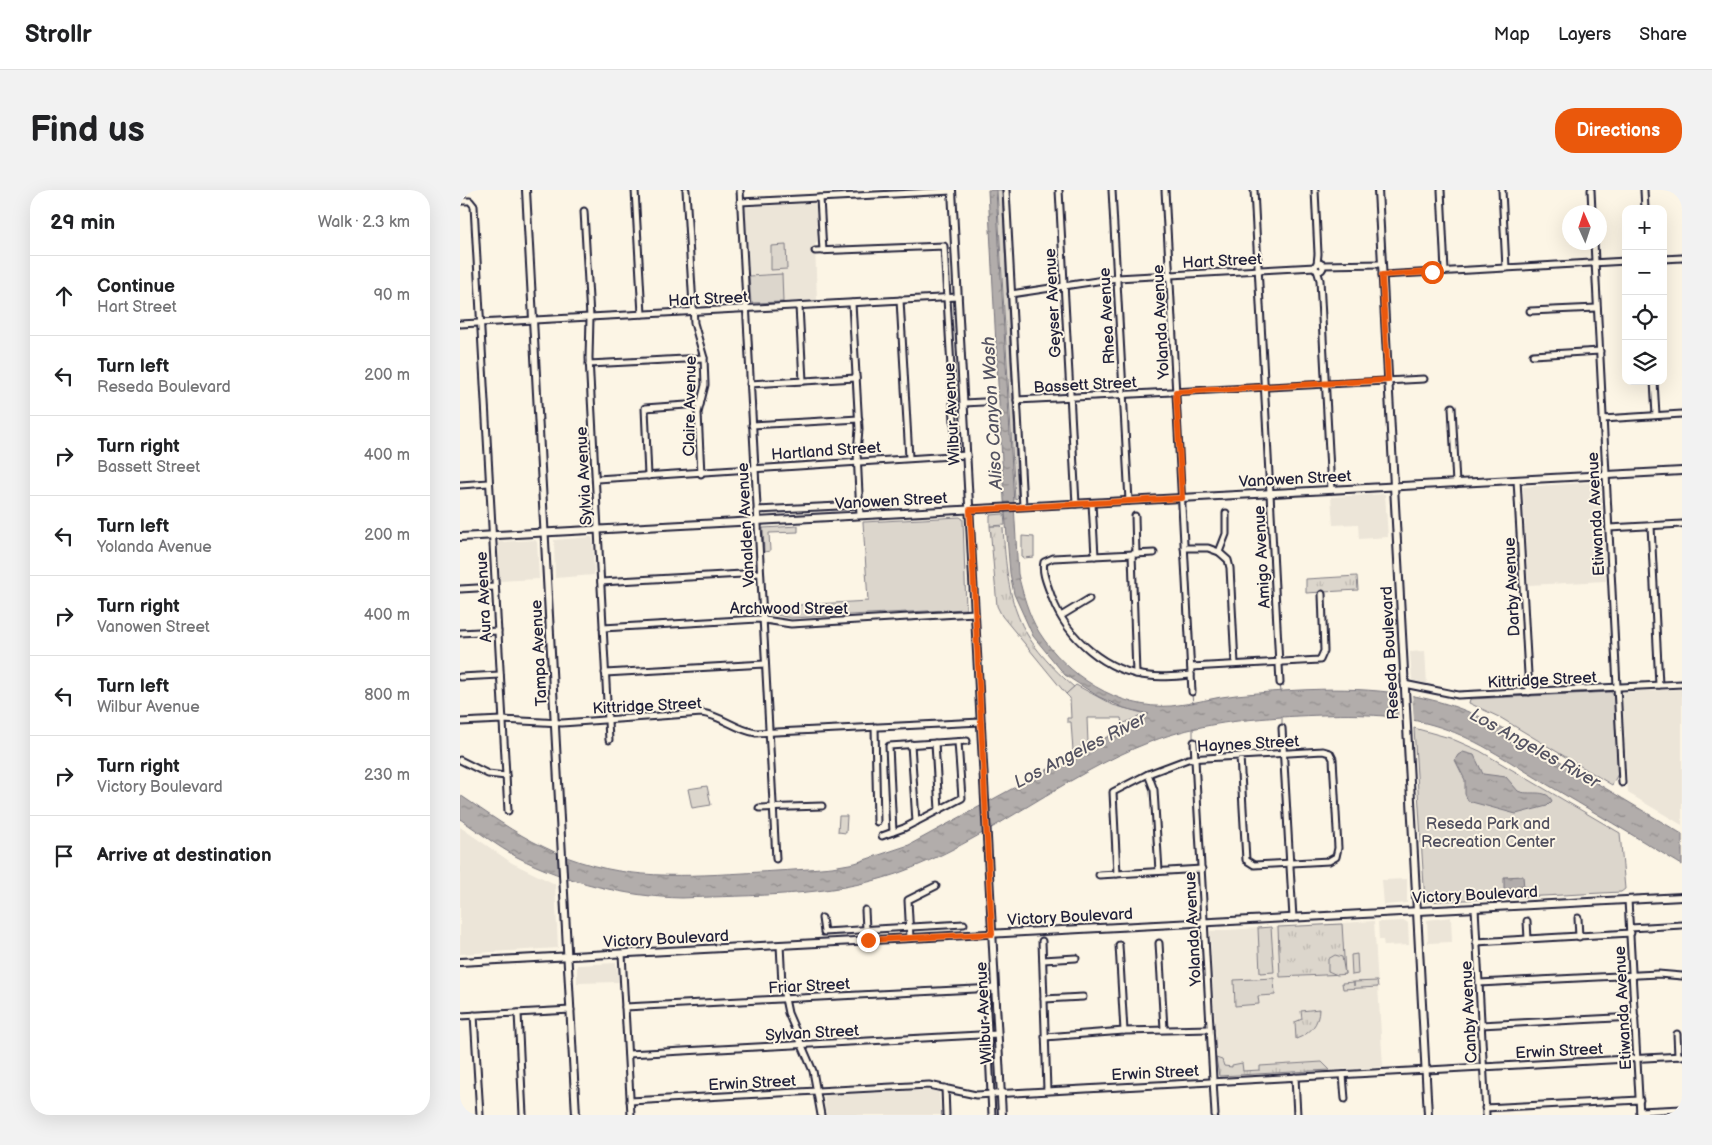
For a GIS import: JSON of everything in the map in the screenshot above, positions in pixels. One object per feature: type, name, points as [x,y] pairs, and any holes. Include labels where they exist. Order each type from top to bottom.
[{"type":"main road","name":"Tampa Avenue","points":[[526,190],[576,1115]]},
{"type":"main road","name":"Wilbur Avenue","points":[[952,190],[1002,1115]]},
{"type":"main road","name":"Reseda Boulevard","points":[[1378,190],[1428,1115]]},
{"type":"main road","name":"Vanowen Street","points":[[460,537],[1682,471]]},
{"type":"main road","name":"Victory Boulevard","points":[[460,962],[1682,897]]},
{"type":"street","points":[[635,190],[642,314]]},
{"type":"street","name":"Claire Avenue","points":[[686,190],[693,311],[695,328],[704,358],[705,385],[700,404],[701,474]]},
{"type":"street","name":"Vanalden Avenue","points":[[740,190],[776,859]]},
{"type":"street","points":[[740,202],[952,190]]},
{"type":"street","points":[[1006,190],[1017,400],[1019,507]]},
{"type":"street","name":"Geyser Avenue","points":[[1059,190],[1076,504]]},
{"type":"street","name":"Rhea Avenue","points":[[1112,190],[1129,501]]},
{"type":"street","name":"Yolanda Avenue","points":[[1165,190],[1192,692]]},
{"type":"street","name":"Amigo Avenue","points":[[1254,190],[1280,683]]},
{"type":"street","points":[[1315,190],[1331,490]]},
{"type":"street","points":[[1441,190],[1445,271]]},
{"type":"street","points":[[1502,190],[1506,268]]},
{"type":"street","points":[[1591,190],[1592,205]]},
{"type":"street","points":[[1644,190],[1645,205]]},
{"type":"street","points":[[820,198],[823,251]]},
{"type":"street","name":"Aura Avenue","points":[[460,201],[472,202],[508,811]]},
{"type":"street","name":"Sylvia Avenue","points":[[584,211],[590,317],[589,364],[597,479],[609,740]]},
{"type":"street","points":[[815,251],[944,246],[956,455]]},
{"type":"street","name":"Etiwanda Avenue","points":[[1594,250],[1622,783]]},
{"type":"street","points":[[1667,259],[1682,258]]},
{"type":"street","points":[[1382,275],[1622,261]]},
{"type":"street","name":"Hart Street","points":[[1011,294],[1116,278],[1382,264]]},
{"type":"street","name":"Hart Street","points":[[460,324],[958,297]]},
{"type":"street","points":[[900,300],[909,458]]},
{"type":"street","points":[[852,303],[858,419],[857,460],[860,515]]},
{"type":"street","points":[[799,306],[803,381]]},
{"type":"street","points":[[1530,311],[1597,308]]},
{"type":"street","points":[[1533,355],[1600,351]]},
{"type":"street","points":[[589,364],[704,358]]},
{"type":"street","points":[[750,384],[856,378]]},
{"type":"street","name":"Bassett Street","points":[[1017,400],[1424,379]]},
{"type":"street","points":[[1654,385],[1656,416]]},
{"type":"street","points":[[964,403],[983,402]]},
{"type":"street","points":[[648,476],[644,408],[700,404]]},
{"type":"street","points":[[1452,407],[1456,484]]},
{"type":"street","points":[[1603,418],[1682,414]]},
{"type":"street","points":[[752,425],[858,419]]},
{"type":"street","name":"Hartland Street","points":[[597,479],[701,474],[754,467],[857,460],[967,455]]},
{"type":"street","name":"Darby Avenue","points":[[1518,480],[1529,692]]},
{"type":"street","points":[[460,485],[489,483]]},
{"type":"street","points":[[1092,503],[1095,556]]},
{"type":"street","points":[[757,510],[860,505]]},
{"type":"street","points":[[1219,552],[1226,534],[1226,513]]},
{"type":"street","points":[[1135,516],[1136,674]]},
{"type":"street","points":[[1609,528],[1682,524]]},
{"type":"street","points":[[1652,526],[1659,685]]},
{"type":"street","points":[[1184,548],[1208,548],[1219,552],[1228,560],[1235,664]]},
{"type":"street","points":[[1154,553],[1053,558],[1044,562],[1043,567],[1049,589],[1061,616],[1091,652],[1109,664],[1136,674],[1157,677],[1191,675]]},
{"type":"street","points":[[601,582],[760,573]]},
{"type":"street","points":[[460,589],[496,587]]},
{"type":"street","points":[[1191,667],[1315,661],[1322,658],[1324,651],[1322,594]]},
{"type":"street","points":[[1061,616],[1089,599]]},
{"type":"street","name":"Archwood Street","points":[[603,628],[762,619],[790,624],[975,614]]},
{"type":"street","points":[[460,634],[498,631]]},
{"type":"street","points":[[606,673],[765,664]]},
{"type":"street","points":[[460,678],[500,675]]},
{"type":"street","name":"Kittridge Street","points":[[1404,686],[1458,696],[1682,684]]},
{"type":"street","name":"Kittridge Street","points":[[460,722],[502,720],[555,722],[702,713],[718,717],[747,732],[769,733],[981,722]]},
{"type":"street","points":[[875,727],[877,822]]},
{"type":"street","points":[[1282,728],[1293,918]]},
{"type":"street","points":[[892,832],[888,746],[967,741]]},
{"type":"street","points":[[882,836],[916,822],[962,798],[958,742]]},
{"type":"street","name":"Yolanda Avenue","points":[[1194,742],[1215,1115]]},
{"type":"street","points":[[935,743],[939,810]]},
{"type":"street","points":[[911,744],[916,822]]},
{"type":"street","name":"Haynes Street","points":[[1117,874],[1112,792],[1148,774],[1196,758],[1322,751],[1330,753],[1333,759],[1338,848],[1336,857],[1329,861],[1290,862]]},
{"type":"street","points":[[1240,756],[1245,857],[1248,862],[1254,865],[1290,862]]},
{"type":"street","points":[[460,760],[488,774],[506,776]]},
{"type":"street","points":[[1148,774],[1154,790],[1159,872]]},
{"type":"street","points":[[759,808],[822,806]]},
{"type":"street","points":[[1099,875],[1202,869]]},
{"type":"street","points":[[910,938],[908,900],[936,886]]},
{"type":"street","name":"Etiwanda Avenue","points":[[1628,900],[1640,1113]]},
{"type":"street","name":"Canby Avenue","points":[[1475,908],[1486,1115]]},
{"type":"street","points":[[865,910],[866,929]]},
{"type":"street","points":[[822,918],[823,931],[964,924]]},
{"type":"street","points":[[1578,918],[1579,936]]},
{"type":"street","points":[[1527,920],[1528,939]]},
{"type":"street","points":[[1476,942],[1579,936],[1682,925]]},
{"type":"street","points":[[1042,941],[1047,1090]]},
{"type":"street","points":[[1159,943],[1164,1029]]},
{"type":"street","points":[[780,945],[784,999],[790,1020],[813,1071],[818,1090],[821,1115]]},
{"type":"street","points":[[1119,945],[1124,1031]]},
{"type":"street","points":[[622,954],[631,1115]]},
{"type":"street","points":[[1043,960],[1076,958]]},
{"type":"street","points":[[1478,984],[1658,974],[1682,976]]},
{"type":"street","name":"Friar Street","points":[[625,1007],[995,988]]},
{"type":"street","name":"Wilbur Avenue","points":[[986,989],[992,1115]]},
{"type":"street","points":[[1044,999],[1083,997]]},
{"type":"street","points":[[460,1016],[571,1010]]},
{"type":"street","points":[[518,1013],[523,1115]]},
{"type":"street","points":[[474,1016],[480,1115]]},
{"type":"street","points":[[1481,1025],[1635,1017]]},
{"type":"street","points":[[1045,1037],[1124,1031],[1210,1028]]},
{"type":"street","name":"Sylvan Street","points":[[628,1054],[998,1034]]},
{"type":"street","points":[[1677,1034],[1680,1056]]},
{"type":"street","name":"Erwin Street","points":[[630,1101],[929,1085],[971,1095],[1680,1056]]},
{"type":"street","points":[[1343,1075],[1345,1099]]},
{"type":"street","points":[[1294,1077],[1297,1115]]},
{"type":"street","points":[[945,1088],[946,1115]]},
{"type":"street","points":[[1486,1108],[1640,1100]]},
{"type":"street","points":[[1640,1113],[1682,1109]]},
{"type":"shaded area","points":[[814,203],[816,206],[817,300],[751,303],[745,207]]},
{"type":"shaded area","points":[[1597,482],[1601,485],[1606,581],[1528,585],[1523,487]]},
{"type":"shaded area","points":[[1385,494],[1388,537],[1359,539],[1358,524],[1333,525],[1331,497]]},
{"type":"shaded area","points":[[591,537],[593,539],[594,575],[555,578],[554,540]]},
{"type":"shaded area","points":[[535,540],[537,542],[539,579],[499,581],[499,542]]},
{"type":"shaded area","points":[[1425,651],[1427,684],[1412,680],[1410,652]]},
{"type":"shaded area","points":[[1682,689],[1682,825],[1628,793],[1622,694],[1624,692]]},
{"type":"shaded area","points":[[460,827],[512,863],[555,884],[558,948],[460,954]]},
{"type":"shaded area","points":[[1407,879],[1407,903],[1384,905],[1382,880]]},
{"type":"shaded area","points":[[1451,917],[1452,942],[1428,943],[1427,920]]},
{"type":"shaded area","points":[[1374,921],[1383,1067],[1218,1076],[1210,931]]},
{"type":"shaded area","points":[[1405,921],[1408,923],[1409,945],[1384,946],[1383,940],[1379,940],[1378,922]]},
{"type":"shaded area","points":[[616,963],[619,982],[577,983],[577,965]]},
{"type":"shaded area","points":[[929,1090],[939,1092],[941,1115],[826,1115],[824,1097],[826,1095]]},
{"type":"green space","points":[[997,190],[1002,190],[1018,497],[1015,500]]},
{"type":"green space","points":[[786,245],[787,269],[771,270],[771,246]]},
{"type":"green space","points":[[782,274],[783,302],[751,303],[749,276]]},
{"type":"green space","points":[[1004,514],[1005,525],[990,526],[990,515]]},
{"type":"green space","points":[[960,517],[963,519],[966,609],[791,618],[767,613],[766,607],[868,601],[863,522]]},
{"type":"green space","points":[[798,526],[798,532],[769,533],[770,551],[764,552],[763,528]]},
{"type":"green space","points":[[990,526],[1001,526],[1003,528],[1008,577],[1018,616],[1027,634],[1039,651],[1054,669],[1074,687],[1066,694],[1002,616],[997,606]]},
{"type":"green space","points":[[1022,536],[1034,537],[1034,557],[1023,558]]},
{"type":"green space","points":[[1357,576],[1358,590],[1306,593],[1306,579]]},
{"type":"green space","points":[[1076,685],[1113,705],[1146,714],[1122,724],[1121,718],[1087,718],[1088,743],[1073,751],[1071,722],[1067,722],[1067,718],[1071,718],[1070,698],[1066,694]]},
{"type":"green space","points":[[1611,692],[1614,696],[1618,774],[1612,785],[1501,718],[1469,703],[1470,699]]},
{"type":"green space","name":"Reseda Park and Recreation Center","points":[[1414,728],[1450,738],[1480,751],[1620,833],[1625,889],[1621,892],[1425,902]]},
{"type":"green space","points":[[707,786],[711,805],[692,808],[688,789]]},
{"type":"green space","points":[[839,816],[847,816],[846,833],[838,832]]},
{"type":"green space","points":[[1342,924],[1345,974],[1280,977],[1278,927]]},
{"type":"green space","points":[[1271,927],[1274,972],[1260,973],[1258,928]]},
{"type":"green space","points":[[1357,954],[1358,974],[1352,975],[1351,955]]},
{"type":"green space","points":[[1335,955],[1342,957],[1345,974],[1337,975],[1328,971],[1328,959]]},
{"type":"green space","points":[[1274,978],[1275,995],[1258,996],[1259,1004],[1235,1006],[1234,980]]},
{"type":"green space","points":[[1377,981],[1378,987],[1343,989],[1342,983]]},
{"type":"green space","points":[[1319,1009],[1319,1014],[1313,1028],[1296,1039],[1295,1022],[1302,1019],[1301,1011]]},
{"type":"green space","points":[[1216,1058],[1222,1060],[1224,1066],[1232,1067],[1232,1065],[1242,1063],[1243,1071],[1260,1070],[1260,1066],[1322,1062],[1330,1070],[1219,1076]]},
{"type":"water","name":"Los Angeles River","points":[[988,190],[996,190],[1018,574],[1026,604],[1035,625],[1050,648],[1064,662],[1096,687],[1114,696],[1152,706],[1179,705],[1236,695],[1332,689],[1405,694],[1446,704],[1498,725],[1682,834],[1682,865],[1476,742],[1433,725],[1400,718],[1366,715],[1298,716],[1260,719],[1205,726],[1168,736],[1117,756],[1086,772],[962,845],[929,861],[870,882],[817,891],[790,894],[682,898],[640,895],[619,891],[576,881],[536,866],[495,844],[460,819],[460,795],[511,829],[544,847],[593,866],[618,871],[642,874],[692,875],[832,867],[855,863],[909,845],[1149,714],[1124,708],[1099,697],[1065,675],[1033,636],[1014,594],[1010,573],[1004,500]]},
{"type":"water","points":[[1463,752],[1474,755],[1483,774],[1506,777],[1518,791],[1542,793],[1550,797],[1552,801],[1547,806],[1516,814],[1468,801],[1465,794],[1465,780],[1455,760]]},
{"type":"water","points":[[1523,876],[1524,888],[1504,889],[1504,877]]},
{"type":"pier","points":[[1397,691],[1412,693],[1414,723],[1399,721]]},
{"type":"waterway","points":[[1280,684],[1281,692]]},
{"type":"waterway","points":[[1192,695],[1193,703]]},
{"type":"waterway","points":[[1282,716],[1282,725]]},
{"type":"waterway","points":[[1193,728],[1193,739]]},
{"type":"route","points":[[868,940],[992,934],[970,510],[1182,498],[1176,392],[1388,380],[1382,275],[1432,272]]},
{"type":"water label","name":"Aliso Canyon Wash","points":[[992,413]]}]
